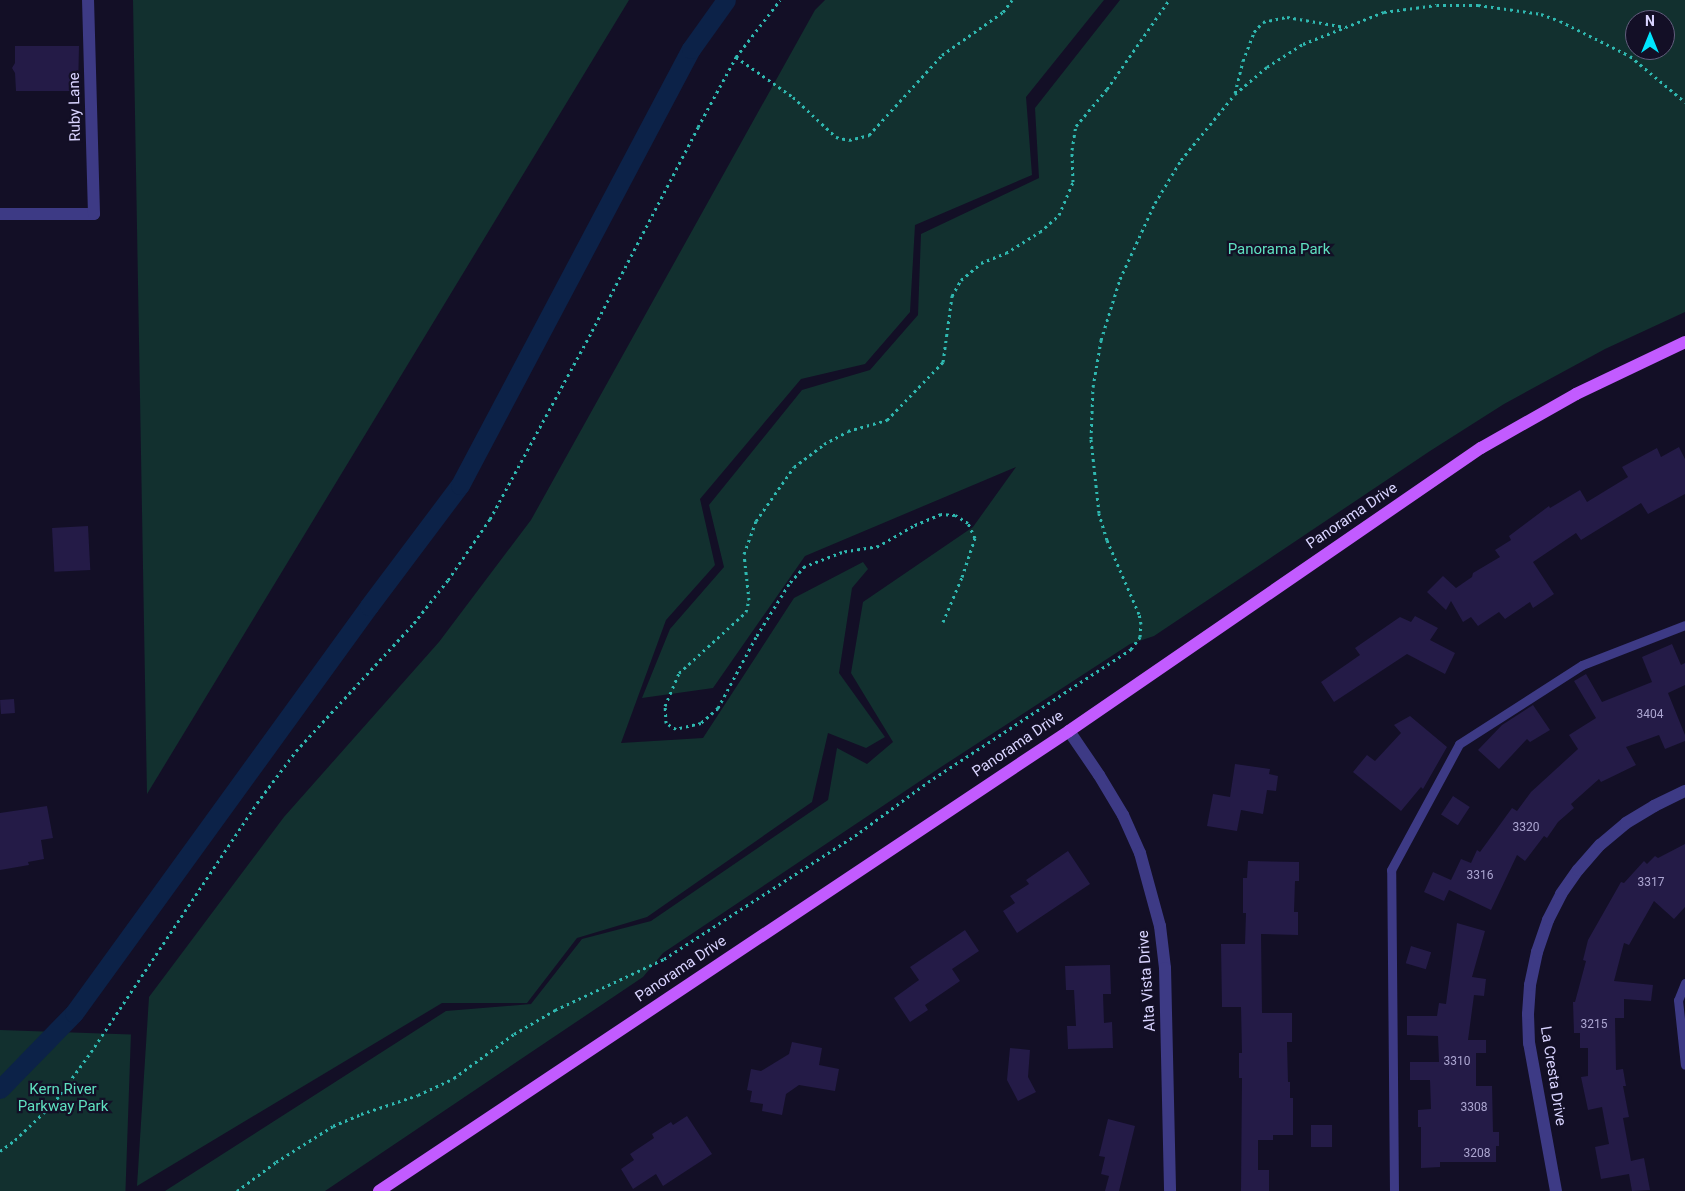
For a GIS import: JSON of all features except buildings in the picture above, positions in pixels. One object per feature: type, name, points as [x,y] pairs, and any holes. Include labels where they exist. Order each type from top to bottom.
[{"type":"main road","name":"Panorama Drive","points":[[379,1191],[1068,730],[1480,448],[1576,394],[1685,342]]},
{"type":"street","name":"Ruby Lane","points":[[0,214],[94,214],[88,0]]},
{"type":"street","name":"Alta Vista Drive","points":[[1068,730],[1100,775],[1122,814],[1140,853],[1160,926],[1165,968],[1170,1191]]},
{"type":"street","name":"La Cresta Drive","points":[[1556,1191],[1529,1043],[1530,985],[1537,952],[1548,920],[1562,894],[1578,870],[1600,845],[1626,823],[1654,806],[1685,791]]},
{"type":"lane","points":[[1394,1191],[1391,870],[1459,744],[1582,665],[1685,625]]},
{"type":"lane","points":[[1685,983],[1678,1000],[1685,1065]]},
{"type":"path","points":[[0,1151],[15,1140],[53,1104],[91,1052],[263,796],[296,752],[414,623],[448,580],[484,526],[592,331],[736,58],[780,0]]},
{"type":"path","points":[[736,58],[793,97],[836,137],[849,140],[869,135],[942,54],[1003,12],[1012,0]]},
{"type":"path","points":[[943,622],[962,577],[975,538],[968,523],[954,515],[941,514],[913,526],[879,546],[842,552],[805,566],[789,584],[756,637],[718,708],[702,723],[676,729],[666,723],[665,706],[679,673],[746,612],[749,600],[744,554],[756,521],[794,466],[848,431],[887,420],[943,362],[952,296],[961,280],[981,263],[1006,253],[1040,232],[1059,215],[1073,182],[1072,150],[1076,126],[1107,89],[1169,0]]},
{"type":"path","points":[[236,1191],[276,1162],[333,1126],[361,1114],[410,1098],[454,1078],[514,1034],[555,1010],[664,959],[860,832],[928,782],[1131,649],[1140,637],[1141,624],[1102,522],[1091,439],[1093,387],[1101,340],[1120,279],[1155,203],[1181,160],[1235,94],[1267,67],[1302,44],[1384,12],[1437,4],[1478,4],[1541,14],[1560,20],[1630,56],[1685,102]]},
{"type":"path","points":[[1235,94],[1242,61],[1254,32],[1262,22],[1286,17],[1345,27]]},
{"type":"green space","points":[[133,0],[629,0],[147,794]]},
{"type":"green space","points":[[825,0],[1104,0],[1026,97],[1032,175],[915,225],[910,312],[865,364],[801,379],[700,499],[715,565],[666,620],[621,743],[703,738],[794,598],[863,562],[868,569],[852,588],[839,673],[885,737],[866,748],[828,733],[812,802],[647,917],[577,938],[527,1003],[442,1003],[137,1186],[149,997],[284,817],[439,642],[531,520],[815,10]]},
{"type":"green space","name":"Panorama Park","points":[[1120,0],[1685,0],[1685,312],[1605,349],[1504,404],[1430,451],[1154,636],[1130,644],[941,767],[663,953],[643,977],[325,1191],[165,1191],[446,1011],[531,1004],[582,939],[651,921],[828,800],[837,748],[867,764],[893,742],[851,673],[863,602],[973,527],[1016,467],[805,556],[713,688],[642,698],[670,629],[724,567],[709,505],[802,390],[870,370],[918,315],[921,234],[1039,178],[1035,108]]},
{"type":"green space","name":"Kern River Parkway Park","points":[[0,1030],[131,1035],[125,1191],[0,1191]]},
{"type":"waterway","points":[[0,1089],[74,1013],[369,606],[460,485],[691,49],[726,0]]}]
